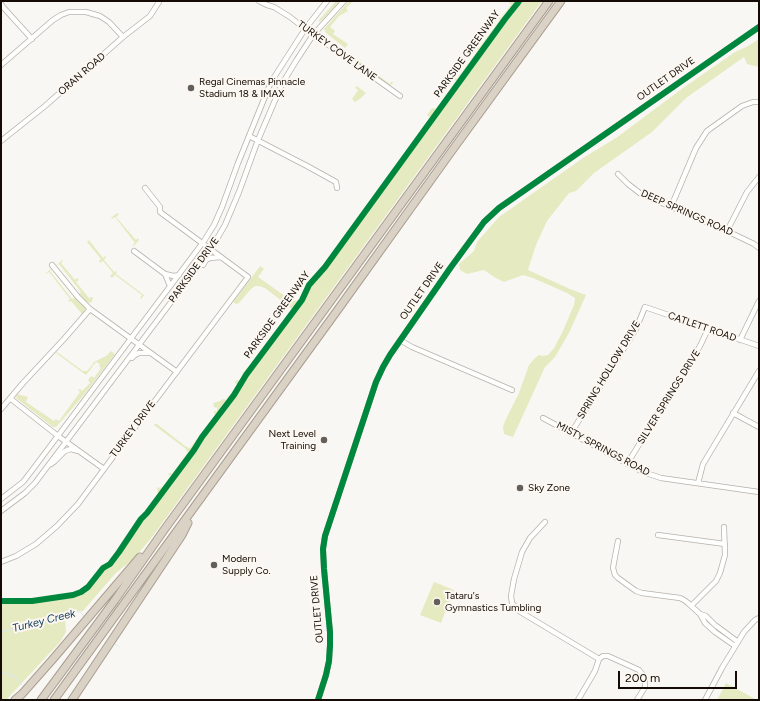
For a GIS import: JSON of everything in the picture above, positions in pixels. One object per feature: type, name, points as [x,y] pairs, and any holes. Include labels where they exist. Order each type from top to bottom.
[{"type":"highway","points":[[41,700],[549,1]]},
{"type":"highway","points":[[54,700],[561,1]]},
{"type":"highway","points":[[72,700],[182,535],[199,501]]},
{"type":"highway","points":[[15,700],[53,659],[164,530]]},
{"type":"street","name":"TURKEY COVE LANE","points":[[259,1],[267,5],[274,6]]},
{"type":"street","name":"TURKEY COVE LANE","points":[[271,1],[274,6],[313,35],[400,96]]},
{"type":"street","name":"PARKSIDE DRIVE","points":[[1,499],[23,482],[203,243],[214,225],[271,82],[305,29],[327,1]]},
{"type":"street","name":"PARKSIDE DRIVE","points":[[1,511],[25,494],[35,483],[211,249],[225,224],[282,84],[313,35],[344,1]]},
{"type":"street","name":"ORAN ROAD","points":[[1,141],[45,106],[123,37],[150,16],[159,2]]},
{"type":"street","points":[[1,4],[32,38]]},
{"type":"street","points":[[1,65],[53,20],[69,12],[86,12],[100,16],[109,22],[123,37]]},
{"type":"street","name":"OUTLET DRIVE","points":[[318,700],[326,675],[330,645],[323,549],[376,382],[386,361],[484,222],[499,208],[759,27]]},
{"type":"street","points":[[671,207],[696,148],[707,132],[742,106],[752,102],[759,102]]},
{"type":"street","points":[[249,136],[336,182],[338,188]]},
{"type":"street","name":"DEEP SPRINGS ROAD","points":[[618,174],[641,194],[727,231],[759,248]]},
{"type":"street","points":[[727,231],[748,192],[759,177]]},
{"type":"street","points":[[145,188],[160,207],[160,212],[221,257]]},
{"type":"street","points":[[134,252],[165,274],[172,276],[179,275]]},
{"type":"street","points":[[193,272],[200,268],[206,260],[221,257]]},
{"type":"street","name":"TURKEY DRIVE","points":[[1,562],[16,556],[36,544],[58,526],[78,504],[248,277],[221,257]]},
{"type":"street","points":[[52,265],[78,297],[90,309],[177,372]]},
{"type":"street","points":[[165,274],[170,286]]},
{"type":"street","points":[[740,340],[759,301]]},
{"type":"street","name":"CATLETT ROAD","points":[[645,307],[759,346]]},
{"type":"street","name":"SPRING HOLLOW DRIVE","points":[[571,433],[636,330],[645,307]]},
{"type":"street","points":[[1,409],[90,309]]},
{"type":"street","name":"SILVER SPRINGS DRIVE","points":[[627,464],[700,346],[708,329]]},
{"type":"street","points":[[400,340],[412,347],[512,390]]},
{"type":"street","points":[[124,366],[139,353],[150,353]]},
{"type":"street","points":[[698,483],[703,464],[759,371]]},
{"type":"street","points":[[10,399],[104,469]]},
{"type":"street","points":[[733,413],[759,427]]},
{"type":"street","name":"MISTY SPRINGS ROAD","points":[[543,418],[643,472],[661,478],[759,492]]},
{"type":"street","points":[[48,466],[65,451],[71,449],[81,452]]},
{"type":"street","points":[[545,522],[530,538],[522,552],[514,579],[511,596],[512,603],[519,610],[599,658]]},
{"type":"street","points":[[691,606],[716,581],[718,577],[725,555],[724,526]]},
{"type":"street","points":[[658,535],[725,544]]},
{"type":"street","points":[[618,541],[613,568],[615,575],[618,578],[636,591],[642,593],[680,598],[700,614],[705,623],[715,632],[737,644]]},
{"type":"street","points":[[705,700],[744,632],[755,620],[759,618]]},
{"type":"street","points":[[599,658],[608,656],[639,670],[643,675],[645,687],[637,700]]},
{"type":"street","points":[[578,700],[595,671],[599,658]]},
{"type":"green space","points":[[336,1],[340,1],[319,22],[319,20]]},
{"type":"green space","points":[[349,1],[353,1],[346,8],[348,11],[339,16],[330,27],[335,31],[333,34],[348,44],[345,48],[326,33],[324,29]]},
{"type":"green space","points":[[510,1],[518,1],[431,118],[427,115],[432,108],[436,109],[456,81],[454,78],[457,79],[478,50],[476,47],[479,48],[500,20],[498,17],[501,18],[511,5],[509,3]]},
{"type":"green space","points":[[520,1],[542,1],[152,537],[132,561],[115,574],[82,612],[69,611],[65,617],[66,632],[60,642],[6,700],[1,700],[1,599],[41,598],[81,591],[101,569],[104,570],[117,557],[235,395],[246,377],[304,300],[311,283],[324,271],[507,18],[518,6]]},
{"type":"green space","points":[[759,39],[759,67],[747,64],[744,57],[686,98],[652,132],[594,173],[576,191],[569,193],[547,221],[536,245],[528,270],[586,295],[569,333],[555,357],[545,367],[513,437],[504,434],[503,427],[505,421],[519,393],[529,365],[539,355],[548,355],[554,348],[574,305],[575,298],[567,293],[523,275],[504,282],[484,270],[467,274],[460,270],[459,264],[474,251],[477,242],[499,217],[583,158],[616,138],[683,88],[735,52]]},
{"type":"green space","points":[[361,59],[360,62],[390,84],[392,81],[393,83],[389,85],[358,63]]},
{"type":"green space","points":[[357,86],[366,93],[355,102],[352,99],[358,90],[355,88]]},
{"type":"green space","points":[[117,213],[119,214],[116,217],[136,240],[138,238],[139,240],[134,246],[133,245],[135,243],[115,217],[112,219],[111,218]]},
{"type":"green space","points":[[89,240],[103,258],[105,256],[106,257],[104,260],[114,272],[117,271],[116,274],[144,295],[146,293],[141,299],[140,298],[142,295],[115,275],[112,278],[110,276],[113,273],[103,261],[100,263],[99,261],[101,259],[87,242]]},
{"type":"green space","points":[[62,260],[63,261],[61,263],[75,280],[77,278],[79,280],[76,282],[89,298],[93,298],[92,302],[89,303],[79,294],[81,292],[59,264],[56,266]]},
{"type":"green space","points":[[260,266],[264,269],[258,277],[292,301],[301,300],[184,462],[158,496],[156,496],[158,493],[157,488],[164,485],[171,476],[168,474],[172,474],[188,452],[154,425],[157,424],[185,446],[189,448],[191,447],[215,415],[214,411],[217,411],[217,408],[214,407],[213,403],[223,399],[226,400],[237,385],[235,382],[237,380],[240,381],[244,375],[242,374],[259,354],[292,309],[265,288],[259,286],[255,286],[251,289],[239,303],[234,303]]},
{"type":"green space","points":[[52,268],[50,271],[72,299],[75,297],[85,307],[85,312],[80,317],[82,314],[71,301],[68,301],[70,299],[49,272],[46,274]]},
{"type":"green space","points":[[111,351],[115,354],[83,396],[56,427],[53,427],[16,398],[17,394],[28,397],[26,402],[54,421],[56,419],[59,421],[80,392],[78,390],[80,389],[82,391],[90,383],[88,380],[90,377],[92,376],[94,378],[101,368],[99,366],[100,364],[96,362],[94,365],[92,364],[106,356]]},
{"type":"green space","points":[[57,352],[83,371],[87,371],[92,365],[93,366],[86,375],[56,353]]},
{"type":"green space","name":"Tataru's Gymnastics Tumbling","points":[[434,582],[454,590],[441,623],[420,615]]},
{"type":"green space","points":[[726,683],[757,700],[717,700]]},
{"type":"waterway","name":"Turkey Creek","points":[[1,632],[73,612],[80,612],[85,617]]},
{"type":"waterway","name":"Turkey Creek","points":[[114,643],[119,647]]},
{"type":"waterway","points":[[1,672],[14,676],[22,685]]},
{"type":"cycle path","name":"PARKSIDE GREENWAY","points":[[1,601],[32,601],[73,595],[88,587],[103,568],[110,564],[141,519],[194,450],[234,395],[246,375],[302,300],[309,285],[325,267],[519,1]]},
{"type":"cycle path","points":[[318,700],[326,675],[330,645],[323,549],[325,536],[376,382],[390,355],[484,222],[499,208],[759,27]]},
{"type":"place","name":"Regal Cinemas Pinnacle Stadium 18 & IMAX","points":[[191,88]]},
{"type":"place","name":"Next Level Training","points":[[324,440]]},
{"type":"place","name":"Sky Zone","points":[[520,488]]},
{"type":"place","name":"Modern Supply Co.","points":[[214,565]]},
{"type":"place","name":"Tataru's Gymnastics Tumbling","points":[[437,602]]}]
